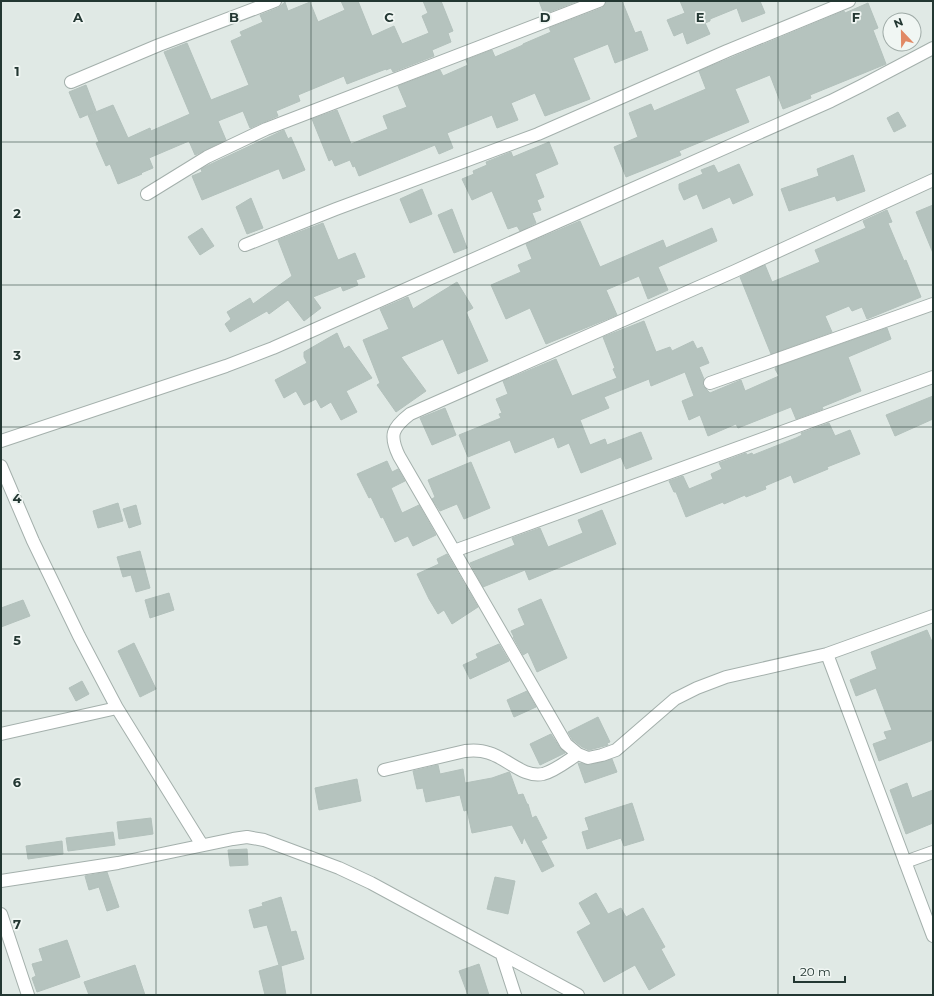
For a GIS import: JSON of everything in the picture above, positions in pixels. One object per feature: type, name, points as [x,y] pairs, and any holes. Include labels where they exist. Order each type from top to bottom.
[{"type":"street","points":[[71,82],[159,45],[275,1]]},
{"type":"street","points":[[147,194],[207,157],[266,129],[598,1]]},
{"type":"street","points":[[245,246],[336,209],[538,134],[727,51],[849,1]]},
{"type":"street","points":[[1,441],[226,366],[273,348],[831,101],[933,48]]},
{"type":"street","points":[[932,619],[826,654],[726,677],[697,688],[675,699],[616,750],[588,758],[578,754],[566,744],[395,448],[393,438],[394,431],[399,423],[410,414],[735,271],[933,180]]},
{"type":"street","points":[[710,383],[933,304]]},
{"type":"street","points":[[454,551],[933,377]]},
{"type":"street","points":[[1,466],[55,588],[117,708],[202,845]]},
{"type":"street","points":[[826,654],[933,936]]},
{"type":"street","points":[[1,734],[117,708]]},
{"type":"street","points":[[384,770],[465,751],[478,750],[490,753],[525,772],[542,774],[551,771],[578,754]]},
{"type":"street","points":[[1,881],[118,862],[247,837],[264,840],[339,868],[578,995]]},
{"type":"street","points":[[905,862],[933,852]]},
{"type":"street","points":[[1,914],[28,995]]},
{"type":"street","points":[[502,955],[515,995]]},
{"type":"building","points":[[341,1],[358,1],[372,36],[394,26],[402,44],[429,33],[422,16],[428,13],[423,1],[441,1],[453,31],[448,33],[451,42],[432,50],[434,56],[393,72],[391,68],[386,69],[347,84],[344,76],[298,95],[300,101],[276,111],[278,116],[250,128],[243,111],[218,121],[226,140],[195,155],[189,141],[149,158],[153,168],[118,184],[110,164],[106,166],[96,143],[99,142],[88,115],[113,105],[128,138],[150,128],[151,131],[190,114],[164,52],[187,43],[211,100],[249,85],[231,41],[242,36],[240,32],[263,22],[260,15],[278,8],[285,2],[288,11],[310,2],[318,22],[345,10]]},
{"type":"building","points":[[539,1],[578,1],[544,14]]},
{"type":"building","points":[[606,1],[622,1],[635,33],[641,31],[648,50],[615,63],[608,44],[573,58],[590,99],[545,116],[535,93],[511,103],[518,120],[497,128],[492,115],[447,133],[453,148],[439,154],[435,145],[359,176],[355,166],[353,167],[350,160],[335,166],[332,159],[329,161],[312,119],[337,110],[351,144],[388,129],[383,116],[407,107],[398,86],[440,70],[443,76],[468,65],[466,60],[492,50],[495,57],[551,32],[549,28],[602,8]]},
{"type":"building","points":[[680,1],[760,1],[765,13],[742,22],[737,8],[710,19],[710,21],[705,23],[710,34],[687,44],[683,32],[674,36],[667,20],[685,13]]},
{"type":"building","points":[[868,3],[878,28],[873,30],[886,64],[810,95],[811,98],[783,109],[770,75],[735,89],[749,122],[679,151],[681,155],[626,177],[614,147],[638,137],[629,113],[651,104],[654,111],[706,89],[699,71],[844,11],[845,13]]},
{"type":"building","points":[[86,85],[96,111],[80,118],[69,92]]},
{"type":"building","points":[[898,112],[906,126],[894,132],[887,118]]},
{"type":"building","points":[[284,130],[288,139],[291,137],[305,170],[283,179],[278,169],[202,200],[192,176],[202,172],[201,169],[211,164]]},
{"type":"building","points":[[549,142],[558,164],[535,174],[544,197],[537,200],[541,210],[532,213],[536,223],[520,231],[517,226],[508,229],[492,191],[472,200],[462,179],[474,174],[473,171],[487,165],[486,162],[511,152],[513,157]]},
{"type":"building","points":[[853,155],[865,191],[837,201],[835,196],[789,211],[781,189],[819,176],[817,169]]},
{"type":"building","points":[[739,164],[753,195],[733,204],[730,197],[703,209],[697,194],[684,200],[679,189],[679,184],[703,174],[701,170],[714,165],[718,173]]},
{"type":"building","points":[[422,189],[432,214],[410,223],[400,199]]},
{"type":"building","points":[[251,198],[263,228],[247,234],[236,207]]},
{"type":"building","points":[[933,205],[933,253],[916,212]]},
{"type":"building","points":[[452,209],[467,248],[454,253],[438,215]]},
{"type":"building","points":[[887,210],[892,222],[888,223],[904,261],[906,260],[921,297],[867,319],[862,307],[852,311],[849,306],[825,316],[832,332],[771,354],[740,277],[765,265],[772,282],[820,262],[815,250],[866,228],[863,221]]},
{"type":"building","points":[[580,221],[600,267],[663,240],[666,248],[712,228],[717,241],[658,267],[668,290],[648,299],[639,276],[606,290],[617,315],[546,344],[530,308],[506,319],[491,285],[521,272],[518,265],[532,259],[526,244]]},
{"type":"building","points":[[323,223],[338,260],[355,253],[365,277],[356,280],[358,285],[343,291],[341,286],[313,297],[321,308],[304,321],[288,300],[269,314],[267,311],[230,332],[225,324],[231,319],[227,312],[250,298],[253,304],[292,276],[278,240]]},
{"type":"building","points":[[202,228],[214,246],[200,255],[188,237]]},
{"type":"building","points":[[457,282],[473,308],[466,312],[488,361],[458,374],[443,339],[401,357],[426,391],[396,412],[377,385],[380,383],[363,340],[389,329],[380,309],[408,297],[413,309]]},
{"type":"building","points":[[644,321],[656,352],[670,347],[672,351],[693,341],[697,349],[702,347],[709,363],[699,367],[704,379],[703,386],[710,393],[741,380],[745,391],[779,376],[775,369],[776,367],[887,328],[891,339],[848,357],[861,391],[822,407],[823,409],[796,419],[791,407],[738,428],[736,424],[708,436],[700,415],[689,420],[682,401],[694,396],[685,372],[651,386],[649,379],[604,397],[609,408],[580,420],[590,445],[605,439],[607,445],[641,432],[652,459],[626,469],[621,457],[581,473],[569,443],[558,448],[554,437],[515,453],[510,440],[468,457],[459,435],[501,418],[499,414],[502,413],[496,399],[508,394],[503,381],[556,359],[572,396],[617,378],[613,369],[615,368],[603,337]]},
{"type":"building","points":[[337,333],[344,349],[349,346],[372,378],[346,391],[357,412],[341,420],[331,402],[321,408],[316,399],[304,405],[296,391],[284,398],[275,380],[307,363],[304,357],[304,352]]},
{"type":"building","points":[[933,396],[933,419],[895,436],[886,415]]},
{"type":"building","points":[[445,408],[456,435],[432,445],[420,418]]},
{"type":"building","points":[[829,423],[835,436],[850,430],[860,454],[827,467],[828,469],[794,483],[791,475],[765,486],[766,489],[746,497],[745,495],[724,504],[723,502],[686,517],[676,492],[674,492],[669,481],[683,476],[689,489],[713,479],[711,474],[722,469],[719,463],[746,453],[747,455],[752,453],[753,455],[796,438],[802,435],[801,433]]},
{"type":"building","points":[[387,461],[392,472],[398,469],[405,481],[391,488],[402,513],[419,505],[436,535],[413,546],[408,536],[395,542],[383,517],[381,518],[371,497],[369,498],[357,474]]},
{"type":"building","points":[[471,462],[490,508],[464,519],[457,504],[440,511],[432,499],[435,497],[428,480]]},
{"type":"building","points":[[118,503],[123,521],[98,528],[93,511]]},
{"type":"building","points":[[136,505],[141,524],[129,528],[123,509]]},
{"type":"building","points":[[602,510],[616,544],[529,580],[525,570],[483,587],[470,563],[515,545],[512,538],[540,528],[548,547],[583,533],[578,520]]},
{"type":"building","points":[[140,551],[150,588],[136,592],[131,575],[123,577],[117,557]]},
{"type":"building","points":[[447,554],[478,607],[452,624],[444,610],[438,614],[417,574],[439,564],[437,559]]},
{"type":"building","points":[[169,593],[174,610],[150,618],[145,600]]},
{"type":"building","points":[[541,599],[567,658],[537,672],[528,652],[523,655],[511,631],[525,625],[518,609]]},
{"type":"building","points":[[23,600],[30,616],[1,627],[1,608]]},
{"type":"building","points":[[927,630],[933,644],[933,740],[879,761],[873,744],[887,739],[884,732],[892,730],[876,688],[856,696],[850,680],[877,669],[871,652]]},
{"type":"building","points":[[134,643],[156,689],[140,697],[118,651]]},
{"type":"building","points":[[499,644],[509,661],[470,679],[463,665],[478,658],[476,654]]},
{"type":"building","points":[[82,681],[89,694],[76,701],[69,688]]},
{"type":"building","points":[[527,691],[536,707],[514,717],[507,700]]},
{"type":"building","points":[[598,717],[610,742],[607,743],[608,745],[589,750],[582,747],[572,739],[568,732]]},
{"type":"building","points":[[551,734],[565,753],[540,765],[530,744]]},
{"type":"building","points":[[612,759],[617,772],[585,783],[578,763],[590,765]]},
{"type":"building","points":[[438,765],[440,774],[463,769],[465,783],[492,778],[509,772],[518,795],[523,794],[532,818],[536,816],[547,838],[541,841],[554,866],[542,872],[524,837],[522,844],[512,825],[472,833],[467,810],[464,811],[460,795],[426,802],[423,788],[417,789],[413,771]]},
{"type":"building","points":[[357,779],[361,801],[319,810],[315,788]]},
{"type":"building","points":[[907,783],[912,798],[933,790],[933,823],[906,834],[890,790]]},
{"type":"building","points":[[632,803],[644,840],[624,846],[621,838],[587,849],[582,832],[589,830],[585,818]]},
{"type":"building","points":[[151,818],[153,834],[119,839],[117,822]]},
{"type":"building","points":[[113,832],[115,845],[68,851],[66,838]]},
{"type":"building","points":[[62,841],[63,854],[28,859],[26,846]]},
{"type":"building","points":[[247,849],[248,865],[230,866],[228,850]]},
{"type":"building","points":[[107,872],[119,907],[107,911],[99,887],[89,890],[85,876]]},
{"type":"building","points":[[495,877],[515,881],[508,914],[487,909]]},
{"type":"building","points":[[596,893],[608,914],[621,908],[626,917],[643,908],[665,947],[661,949],[675,975],[649,990],[635,965],[604,982],[577,932],[591,924],[579,903]]},
{"type":"building","points":[[281,897],[291,932],[296,931],[304,959],[281,966],[286,995],[265,995],[259,971],[279,965],[267,925],[254,928],[249,910],[263,906],[262,903]]},
{"type":"building","points":[[67,940],[80,977],[37,992],[32,978],[36,976],[32,964],[43,961],[39,949]]},
{"type":"building","points":[[479,964],[489,995],[468,995],[459,971]]},
{"type":"building","points":[[135,965],[145,995],[89,995],[84,982]]}]
